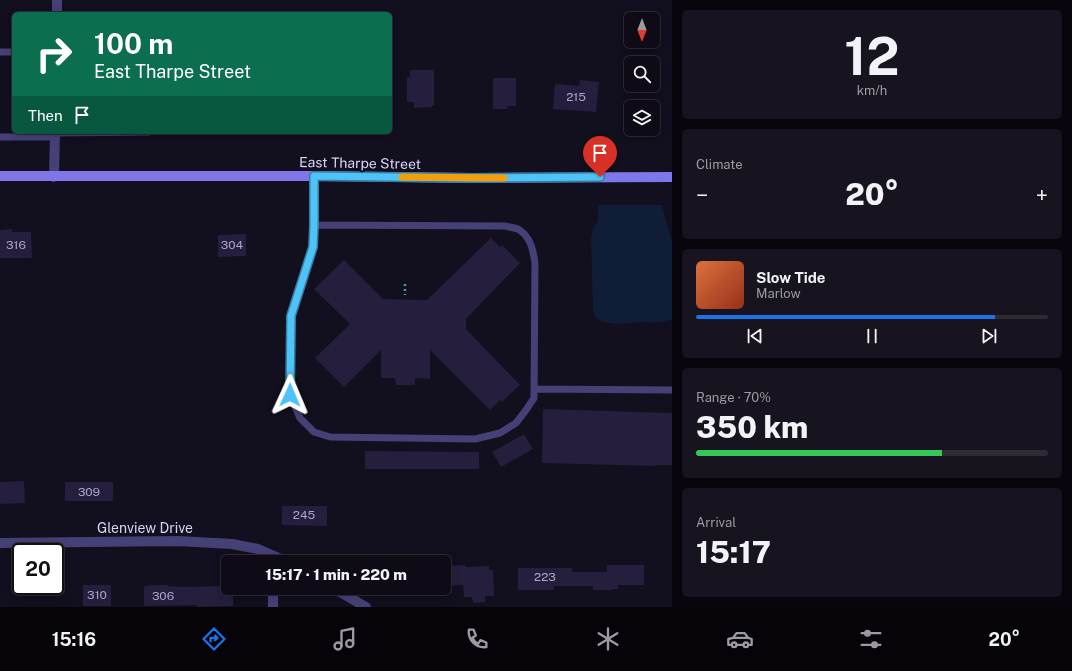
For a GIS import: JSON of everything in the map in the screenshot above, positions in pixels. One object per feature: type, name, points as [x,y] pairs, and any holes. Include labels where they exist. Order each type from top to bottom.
[{"type":"main road","name":"East Tharpe Street","points":[[0,176],[314,176],[472,178],[672,177]]},
{"type":"street","points":[[57,0],[57,12]]},
{"type":"street","points":[[54,177],[55,134]]},
{"type":"street","name":"Glenview Drive","points":[[0,543],[178,541],[224,543],[258,549],[268,555]]},
{"type":"street","points":[[273,595],[273,607]]},
{"type":"street","points":[[345,595],[366,607]]},
{"type":"lane","points":[[0,52],[12,52]]},
{"type":"lane","points":[[0,137],[55,134]]},
{"type":"lane","points":[[314,176],[313,247],[291,316],[290,395],[300,418],[314,432],[330,437],[475,439],[500,433],[516,423],[534,398],[534,263],[532,247],[528,239],[518,230],[506,226],[314,225]]},
{"type":"lane","points":[[534,389],[672,390]]},
{"type":"path","points":[[405,284],[405,295]]},
{"type":"water","points":[[598,205],[662,205],[672,242],[672,320],[651,323],[616,324],[603,322],[595,317],[593,309],[591,237],[593,228],[598,221]]},
{"type":"building","points":[[410,70],[434,70],[434,105],[432,105],[432,107],[414,108],[414,102],[407,102],[407,77],[410,77]]},
{"type":"building","points":[[493,78],[516,78],[516,106],[507,106],[507,109],[493,109]]},
{"type":"building","points":[[580,80],[599,82],[596,112],[553,109],[555,84],[579,86]]},
{"type":"building","points":[[12,229],[12,232],[31,232],[32,258],[0,258],[0,230]]},
{"type":"building","points":[[246,234],[246,256],[218,257],[218,235]]},
{"type":"building","points":[[491,238],[500,247],[502,245],[520,263],[466,319],[466,329],[520,385],[502,402],[500,400],[490,410],[430,350],[430,379],[415,378],[415,385],[396,385],[395,378],[381,378],[381,350],[344,387],[315,358],[350,324],[314,289],[344,260],[383,299],[427,300]]},
{"type":"building","points":[[543,409],[672,413],[672,465],[656,466],[542,463]]},
{"type":"building","points":[[524,434],[533,449],[501,467],[492,452]]},
{"type":"building","points":[[365,451],[479,452],[479,469],[365,469]]},
{"type":"building","points":[[24,481],[25,503],[0,504],[0,482]]},
{"type":"building","points":[[65,482],[113,482],[113,501],[65,501]]},
{"type":"building","points":[[282,506],[327,506],[327,526],[282,525]]},
{"type":"building","points":[[465,565],[465,567],[489,566],[489,570],[493,570],[494,596],[485,596],[485,602],[473,603],[472,597],[464,597],[463,585],[451,586],[451,566]]},
{"type":"building","points":[[607,565],[644,565],[644,585],[618,585],[618,589],[613,590],[593,590],[593,586],[554,586],[554,590],[518,590],[518,568],[572,568],[572,572],[607,572]]},
{"type":"building","points":[[83,585],[111,585],[111,606],[83,606]]},
{"type":"building","points":[[144,586],[221,586],[221,595],[233,595],[233,606],[144,606]]},
{"type":"slow traffic","points":[[402,177],[504,178]]},
{"type":"route","points":[[290,395],[291,316],[313,247],[314,176],[472,178],[600,177]]}]
